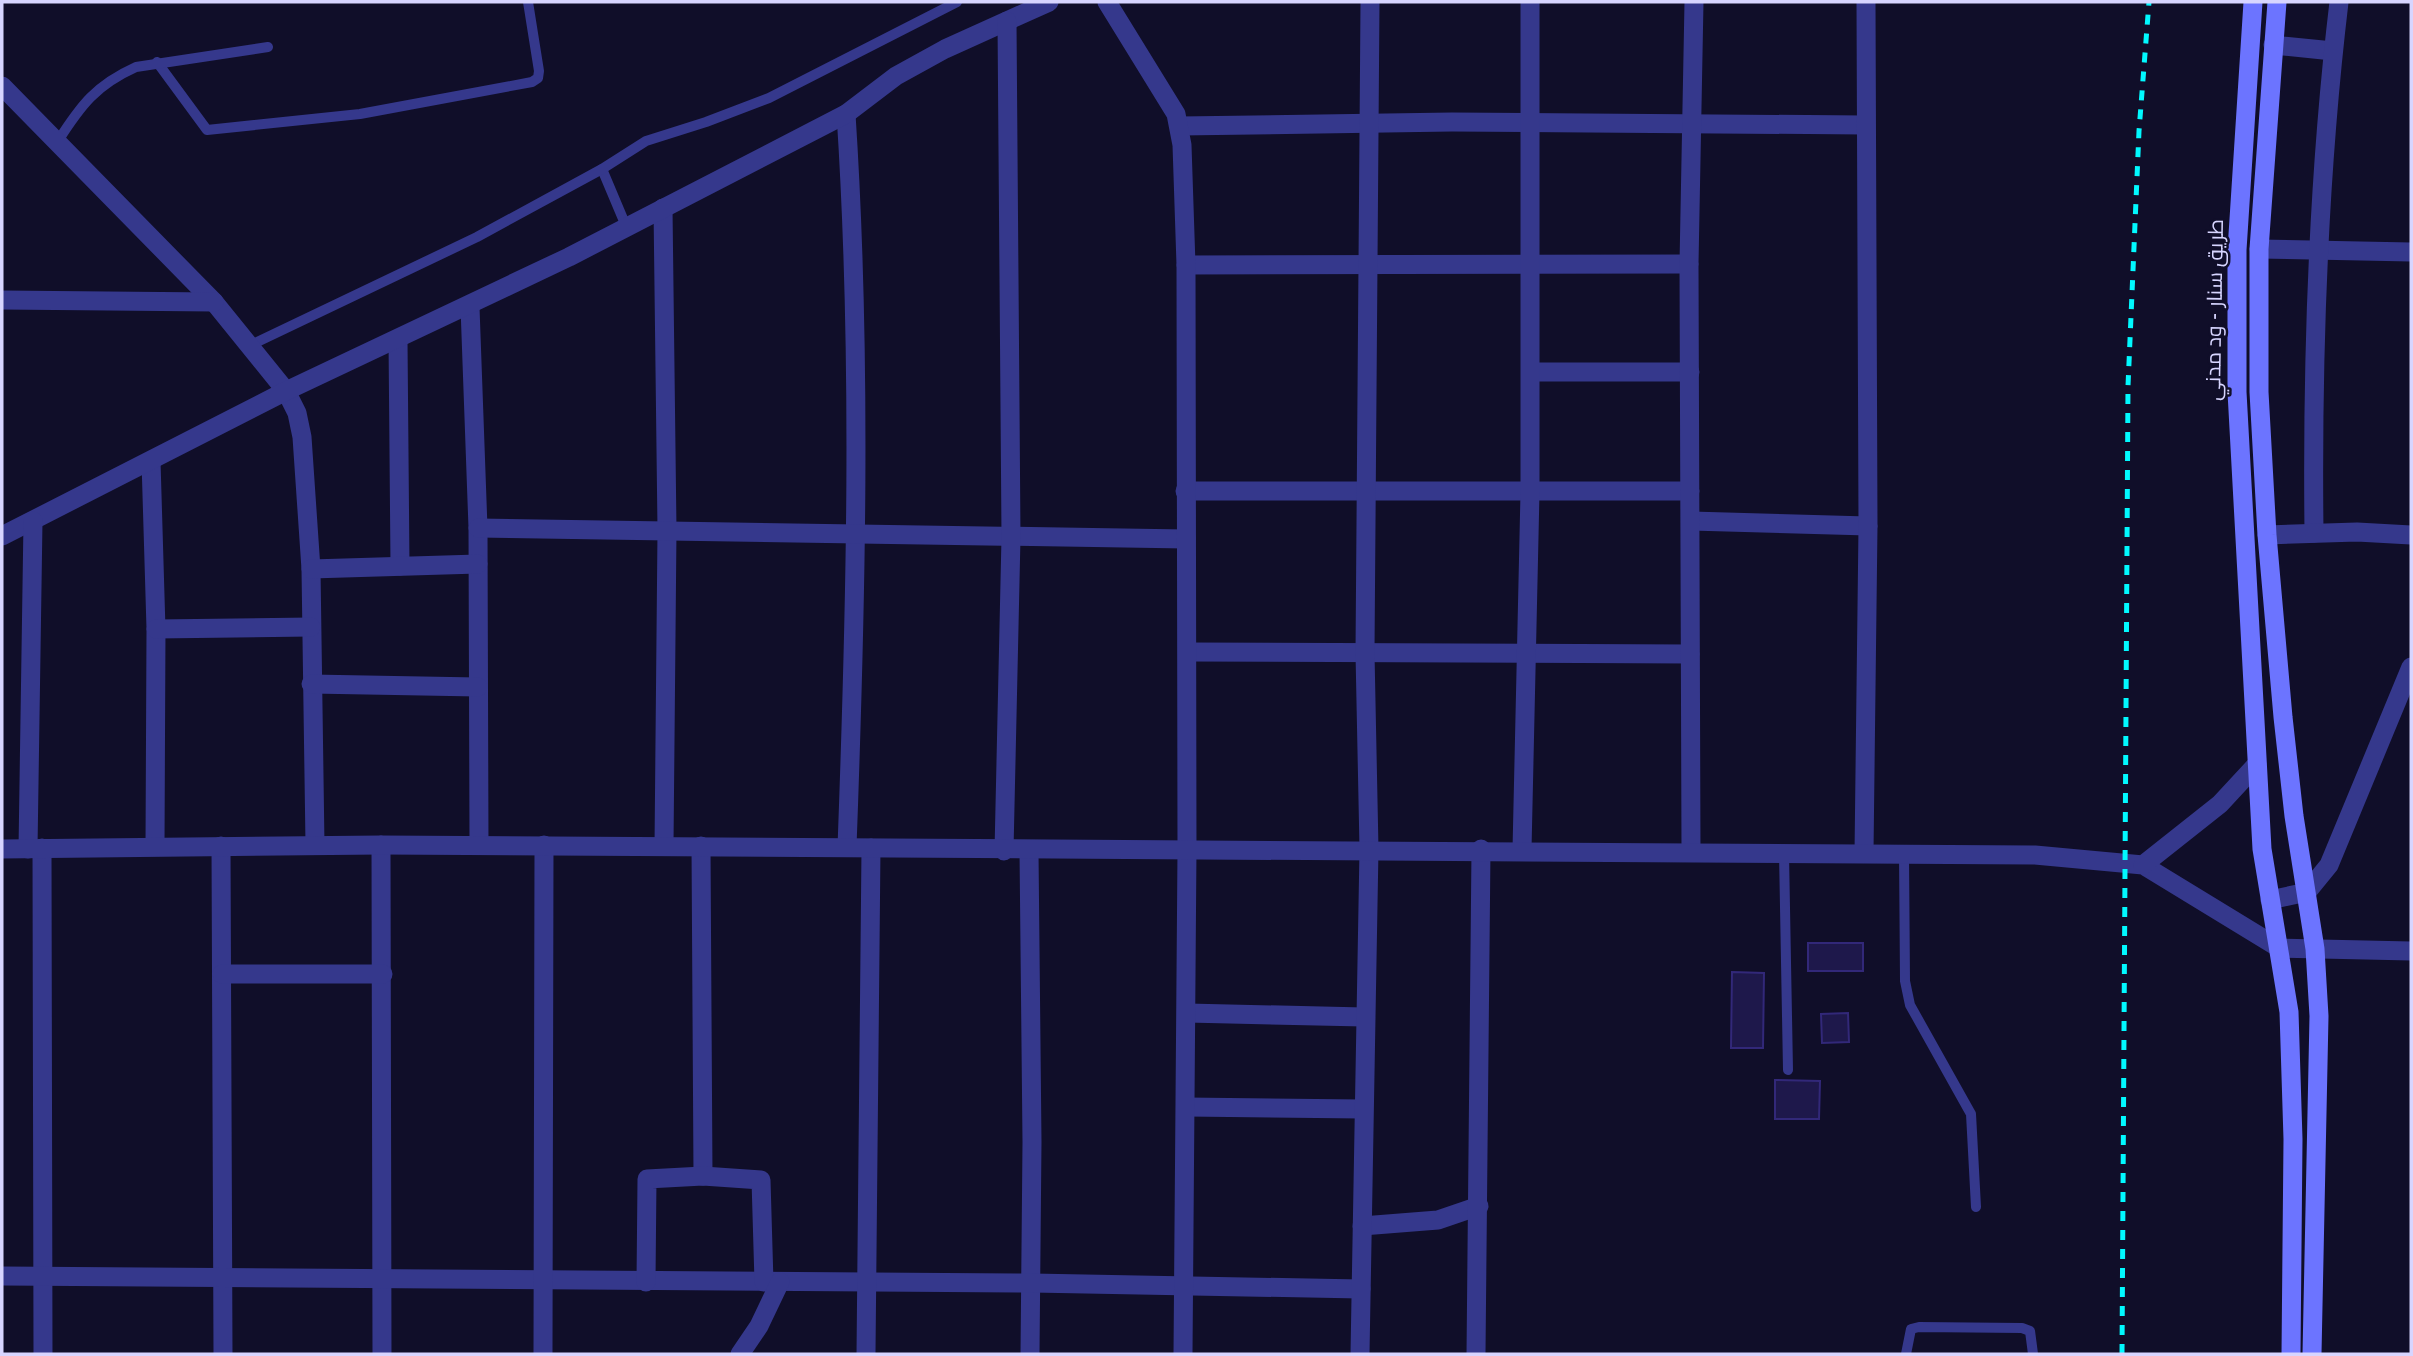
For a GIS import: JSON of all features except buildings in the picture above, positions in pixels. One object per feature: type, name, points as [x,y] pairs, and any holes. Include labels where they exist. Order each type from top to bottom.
[{"type":"main road","name":"طريق سنار - ود مدني","points":[[2253,2],[2236,318],[2238,405],[2262,849],[2289,1012],[2292,1090],[2291,1354]]},
{"type":"main road","name":"طريق سنار - ود مدني","points":[[2277,2],[2259,250],[2259,392],[2274,618],[2291,794],[2315,949],[2319,1016],[2312,1354]]},
{"type":"street","points":[[2,536],[286,391],[470,307],[846,114],[896,76],[1049,2]]},
{"type":"street","points":[[1107,2],[1180,126],[1186,265],[1185,491],[1188,652],[1183,1354]]},
{"type":"street","points":[[1360,1354],[1362,1109],[1369,849],[1365,653],[1370,2]]},
{"type":"street","points":[[1522,850],[1530,492],[1530,2]]},
{"type":"street","points":[[1691,851],[1689,264],[1694,2]]},
{"type":"street","points":[[1864,853],[1868,526],[1866,2]]},
{"type":"street","points":[[2314,533],[2312,385],[2333,51],[2339,2]]},
{"type":"street","points":[[1004,850],[1011,537],[1007,21]]},
{"type":"street","points":[[2273,45],[2333,51]]},
{"type":"street","points":[[2,86],[214,302],[286,391],[297,413],[302,437],[311,569],[314,845]]},
{"type":"street","points":[[846,114],[853,215],[857,534],[847,847]]},
{"type":"street","points":[[1180,126],[1530,122],[1865,125]]},
{"type":"street","points":[[663,208],[667,530],[664,846]]},
{"type":"street","points":[[2259,250],[2411,252]]},
{"type":"street","points":[[1186,265],[1689,264]]},
{"type":"street","points":[[2,300],[214,302]]},
{"type":"street","points":[[470,307],[478,527],[479,845]]},
{"type":"street","points":[[398,340],[400,566]]},
{"type":"street","points":[[1531,372],[1690,372]]},
{"type":"street","points":[[150,461],[156,629],[155,846]]},
{"type":"street","points":[[1185,491],[1690,491]]},
{"type":"street","points":[[33,521],[43,1354]]},
{"type":"street","points":[[1691,521],[1868,526]]},
{"type":"street","points":[[478,527],[1186,539]]},
{"type":"street","points":[[2267,535],[2411,535]]},
{"type":"street","points":[[311,569],[478,564]]},
{"type":"street","points":[[156,629],[311,627]]},
{"type":"street","points":[[1188,652],[1690,654]]},
{"type":"street","points":[[2270,900],[2306,892],[2329,865],[2411,667]]},
{"type":"street","points":[[311,684],[478,687]]},
{"type":"street","points":[[2143,865],[2220,804],[2257,764]]},
{"type":"street","points":[[381,845],[382,1354]]},
{"type":"street","points":[[2,849],[544,845],[1029,851],[1481,849],[2035,855],[2143,865],[2279,948],[2411,951]]},
{"type":"street","points":[[542,1354],[544,845]]},
{"type":"street","points":[[221,846],[223,1354]]},
{"type":"street","points":[[701,846],[702,1176]]},
{"type":"street","points":[[866,1354],[871,848]]},
{"type":"street","points":[[1476,1354],[1481,849]]},
{"type":"street","points":[[1029,851],[1032,1283],[1030,1354]]},
{"type":"street","points":[[222,974],[383,974]]},
{"type":"street","points":[[1186,1013],[1364,1017]]},
{"type":"street","points":[[1186,1107],[1362,1109]]},
{"type":"street","points":[[646,1282],[647,1179],[702,1176],[761,1180],[772,1282],[759,1326],[740,1354]]},
{"type":"street","points":[[1362,1226],[1437,1220],[1479,1206]]},
{"type":"street","points":[[2,1276],[542,1282],[1032,1283],[1361,1289]]},
{"type":"lane","points":[[157,62],[207,130],[360,114],[532,82],[538,78],[528,2]]},
{"type":"lane","points":[[251,345],[477,237],[601,169],[646,141],[769,98],[957,2]]},
{"type":"lane","points":[[58,141],[89,96],[116,76],[157,62],[268,47]]},
{"type":"lane","points":[[601,169],[626,226]]},
{"type":"lane","points":[[1784,853],[1788,1070]]},
{"type":"lane","points":[[1904,853],[1905,981],[1910,1005],[1970,1114],[1976,1207]]},
{"type":"lane","points":[[1906,1354],[1907,1336],[1911,1329],[1919,1327],[2022,1328],[2030,1331],[2034,1340],[2033,1354]]},
{"type":"railway","points":[[2122,1354],[2128,386],[2139,131],[2149,2]]}]
